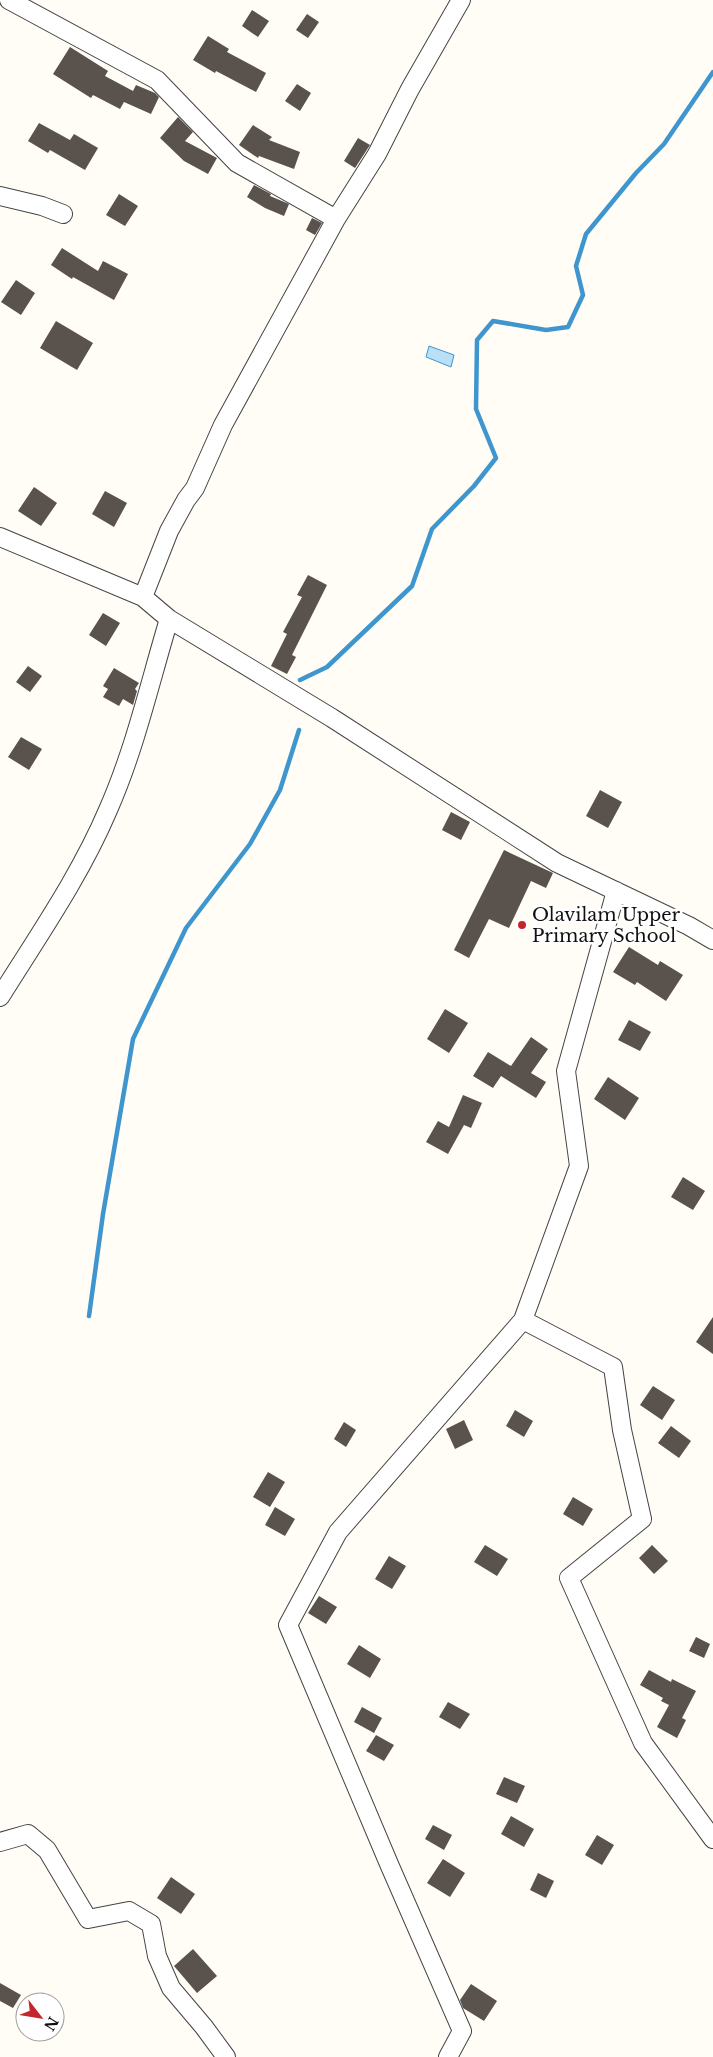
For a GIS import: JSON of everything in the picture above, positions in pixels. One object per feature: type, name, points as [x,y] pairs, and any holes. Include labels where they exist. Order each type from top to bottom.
[{"type":"street","points":[[9,0],[156,80],[237,163],[336,219]]},
{"type":"street","points":[[143,596],[169,531],[195,488],[223,425],[336,219],[377,154],[410,89],[461,0]]},
{"type":"street","points":[[0,196],[42,206],[64,214]]},
{"type":"street","points":[[0,537],[143,596],[169,619],[332,718],[557,863],[689,926],[713,940]]},
{"type":"street","points":[[0,996],[67,890],[108,810],[137,730],[169,619]]},
{"type":"street","points":[[448,2057],[462,2031],[288,1625],[338,1532],[523,1320],[579,1166],[566,1071],[616,891]]},
{"type":"street","points":[[523,1320],[613,1367],[622,1430],[642,1519],[569,1578],[642,1743],[713,1839]]},
{"type":"street","points":[[0,1842],[28,1834],[47,1850],[88,1919],[129,1911],[151,1924],[157,1956],[170,1988],[204,2027],[226,2057]]},
{"type":"water","points":[[429,346],[454,355],[451,367],[426,357]]},
{"type":"building","points":[[252,10],[269,21],[258,37],[242,26]]},
{"type":"building","points":[[307,14],[319,22],[308,38],[296,30]]},
{"type":"building","points":[[208,36],[229,49],[227,52],[266,73],[256,92],[216,71],[215,73],[193,60]]},
{"type":"building","points":[[70,47],[108,71],[105,76],[133,91],[136,85],[155,93],[159,97],[151,114],[124,102],[120,109],[93,95],[91,98],[53,74]]},
{"type":"building","points":[[297,84],[311,93],[300,111],[285,101]]},
{"type":"building","points":[[178,117],[193,132],[185,141],[217,158],[208,174],[184,161],[160,138]]},
{"type":"building","points":[[39,123],[70,140],[74,134],[98,148],[85,170],[50,150],[48,153],[28,141]]},
{"type":"building","points":[[253,125],[272,137],[269,140],[300,152],[294,169],[259,156],[258,158],[239,145]]},
{"type":"building","points":[[358,138],[370,145],[355,168],[344,161]]},
{"type":"building","points":[[254,185],[271,194],[270,196],[289,204],[284,216],[265,208],[247,197]]},
{"type":"building","points":[[119,194],[138,206],[125,226],[106,215]]},
{"type":"building","points":[[312,218],[322,223],[315,235],[306,230]]},
{"type":"building","points":[[62,248],[98,271],[103,261],[128,274],[114,300],[73,277],[72,279],[51,265]]},
{"type":"building","points":[[16,280],[35,293],[21,315],[1,302]]},
{"type":"building","points":[[56,321],[93,343],[77,370],[40,348]]},
{"type":"building","points":[[34,487],[57,503],[41,526],[18,511]]},
{"type":"building","points":[[105,491],[127,503],[114,527],[92,514]]},
{"type":"building","points":[[308,575],[327,585],[292,655],[296,657],[287,674],[271,666],[287,634],[283,632],[302,597],[297,595]]},
{"type":"building","points":[[103,613],[120,623],[106,646],[89,635]]},
{"type":"building","points":[[28,666],[42,676],[30,692],[16,682]]},
{"type":"building","points":[[114,668],[139,683],[135,689],[137,691],[133,705],[123,699],[119,706],[103,697],[108,689],[103,686]]},
{"type":"building","points":[[21,737],[42,749],[29,770],[8,757]]},
{"type":"building","points":[[600,790],[622,802],[608,828],[586,816]]},
{"type":"building","points":[[451,812],[470,822],[461,840],[442,830]]},
{"type":"building","points":[[504,850],[553,873],[546,888],[531,881],[509,928],[489,919],[469,958],[454,950]]},
{"type":"building","points":[[629,947],[658,965],[660,961],[683,975],[666,1001],[637,982],[635,985],[613,972]]},
{"type":"building","points":[[445,1009],[468,1023],[449,1053],[427,1039]]},
{"type":"building","points":[[629,1020],[651,1032],[640,1051],[618,1040]]},
{"type":"building","points":[[531,1037],[548,1049],[531,1073],[546,1082],[536,1098],[501,1076],[493,1088],[473,1076],[488,1052],[511,1066]]},
{"type":"building","points":[[608,1077],[639,1098],[625,1120],[594,1099]]},
{"type":"building","points":[[463,1095],[482,1103],[471,1128],[464,1125],[448,1154],[426,1142],[438,1121],[449,1127]]},
{"type":"building","points":[[683,1177],[705,1191],[693,1210],[671,1197]]},
{"type":"building","points":[[713,1317],[713,1354],[696,1342]]},
{"type":"building","points":[[653,1386],[675,1400],[662,1420],[640,1405]]},
{"type":"building","points":[[515,1410],[533,1421],[524,1437],[506,1426]]},
{"type":"building","points":[[464,1420],[473,1440],[455,1449],[446,1429]]},
{"type":"building","points":[[344,1422],[356,1430],[346,1447],[334,1439]]},
{"type":"building","points":[[671,1426],[691,1441],[679,1458],[658,1443]]},
{"type":"building","points":[[268,1472],[285,1482],[270,1507],[253,1497]]},
{"type":"building","points":[[573,1497],[593,1509],[583,1526],[563,1514]]},
{"type":"building","points":[[275,1507],[295,1519],[285,1536],[265,1525]]},
{"type":"building","points":[[485,1545],[508,1559],[497,1576],[474,1562]]},
{"type":"building","points":[[652,1545],[668,1561],[654,1574],[639,1558]]},
{"type":"building","points":[[389,1556],[406,1566],[392,1589],[375,1579]]},
{"type":"building","points":[[319,1596],[337,1607],[326,1624],[308,1613]]},
{"type":"building","points":[[696,1637],[710,1644],[704,1658],[689,1651]]},
{"type":"building","points":[[359,1645],[381,1659],[370,1678],[347,1664]]},
{"type":"building","points":[[649,1670],[671,1682],[672,1679],[696,1691],[682,1718],[686,1720],[677,1738],[657,1727],[669,1705],[661,1701],[663,1698],[640,1685]]},
{"type":"building","points":[[448,1702],[470,1714],[460,1729],[439,1717]]},
{"type":"building","points":[[362,1707],[382,1718],[374,1733],[354,1722]]},
{"type":"building","points":[[376,1735],[394,1745],[384,1761],[366,1751]]},
{"type":"building","points":[[504,1777],[525,1786],[517,1803],[496,1794]]},
{"type":"building","points":[[511,1816],[534,1829],[524,1847],[501,1834]]},
{"type":"building","points":[[433,1825],[452,1835],[444,1850],[425,1839]]},
{"type":"building","points":[[597,1835],[614,1845],[602,1865],[585,1855]]},
{"type":"building","points":[[443,1859],[465,1873],[450,1897],[427,1883]]},
{"type":"building","points":[[538,1873],[554,1881],[546,1898],[530,1890]]},
{"type":"building","points":[[171,1877],[195,1894],[181,1914],[157,1898]]},
{"type":"building","points":[[193,1949],[217,1976],[197,1993],[174,1966]]},
{"type":"building","points":[[0,1983],[16,1992],[13,2008],[0,2001]]},
{"type":"building","points":[[471,1984],[497,2001],[484,2021],[463,2008],[460,2000]]},
{"type":"waterway","points":[[300,680],[327,667],[412,586],[432,529],[474,486],[496,458],[476,409],[477,340],[493,321],[546,330],[568,327],[583,295],[576,266],[586,234],[636,173],[664,144],[713,72]]},
{"type":"waterway","points":[[89,1316],[103,1214],[133,1039],[186,928],[250,844],[280,790],[299,730]]},
{"type":"place","name":"Olavilam Upper Primary School","points":[[522,925]]}]
